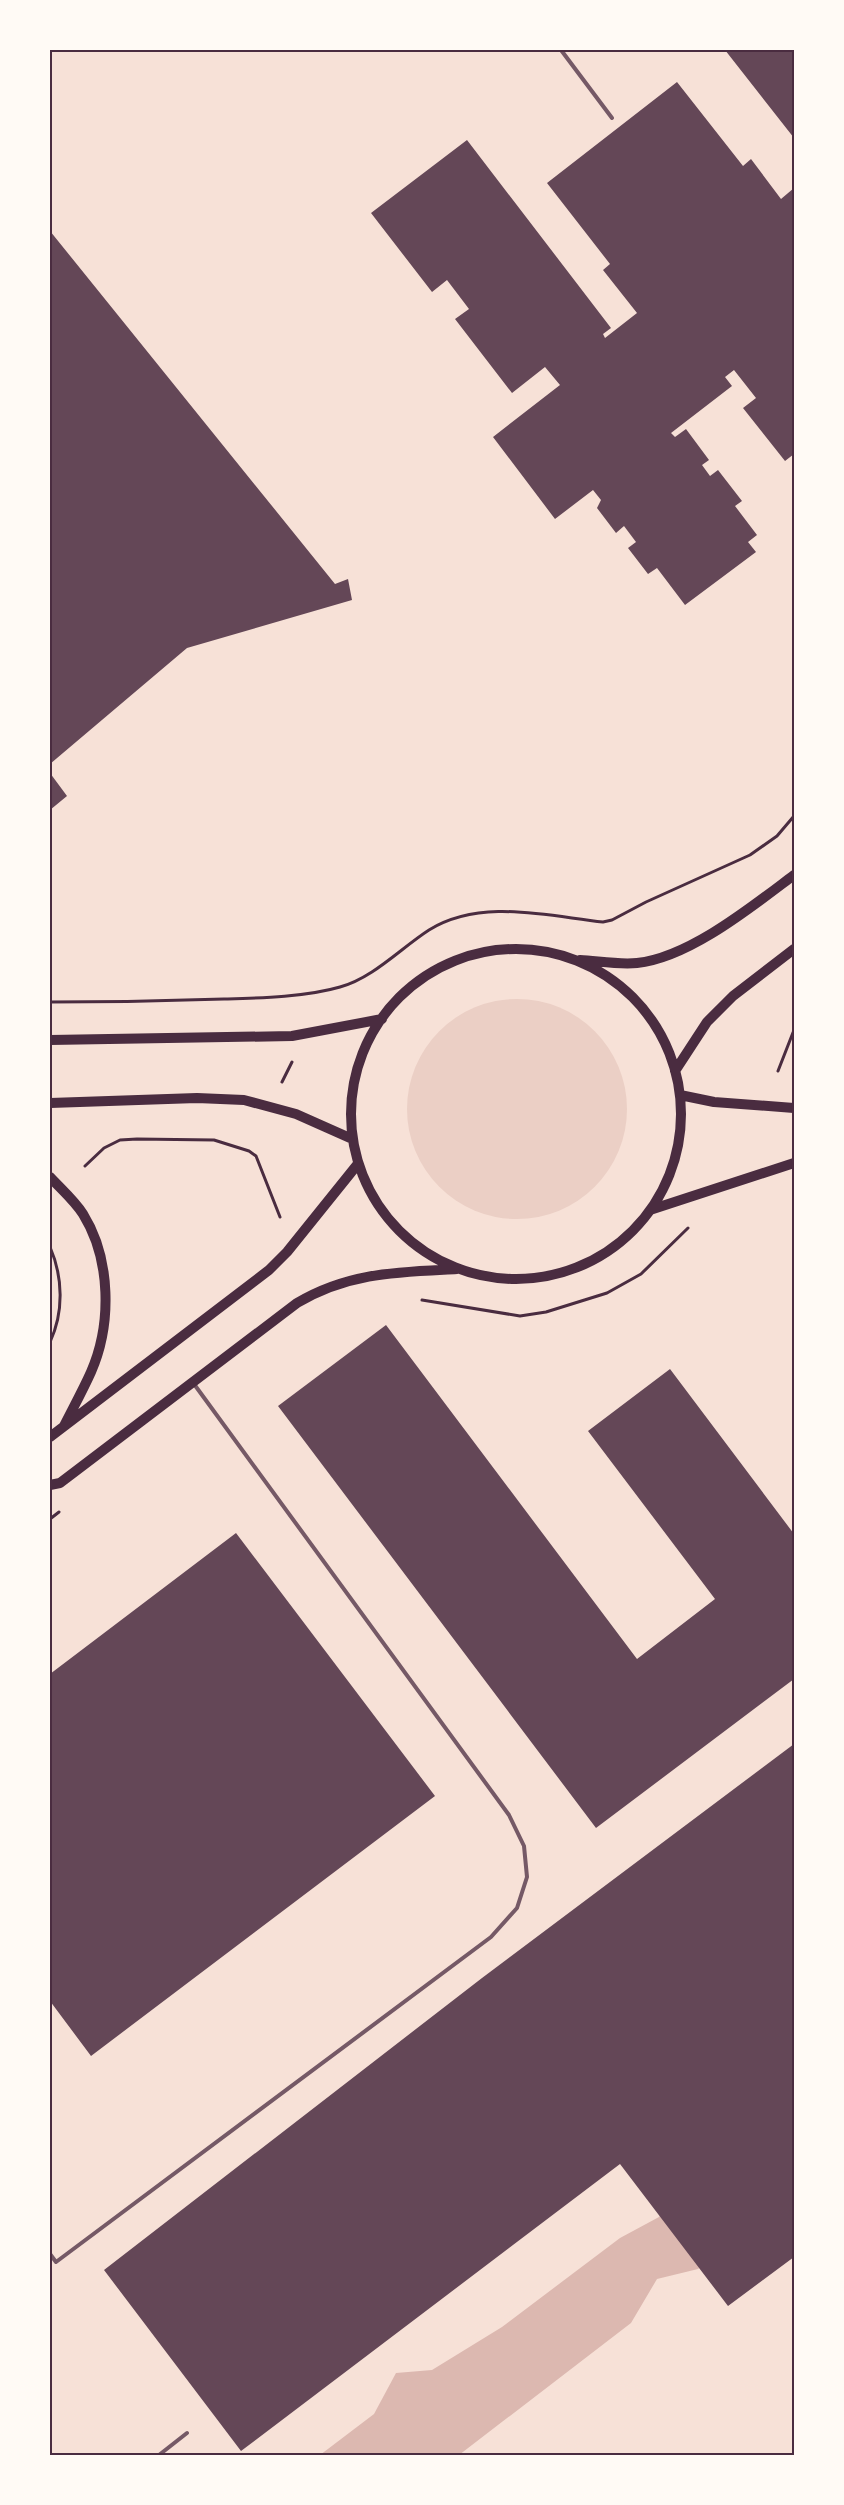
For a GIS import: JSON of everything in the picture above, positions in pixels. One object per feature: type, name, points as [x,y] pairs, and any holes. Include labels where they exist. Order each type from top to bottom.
[{"type":"main road","points":[[574,960],[596,970],[618,985],[636,1002],[652,1022],[666,1046],[675,1071],[680,1096],[678,1145],[663,1190],[634,1230],[613,1248],[590,1261],[566,1271],[540,1277],[513,1279],[487,1276],[461,1269],[427,1252],[398,1229],[375,1200],[357,1165],[350,1138],[349,1109],[352,1083],[359,1061],[382,1019],[406,992],[431,973],[460,959],[492,951],[525,950],[574,960],[638,963],[672,952],[699,940],[737,917],[794,875]]},
{"type":"main road","points":[[675,1071],[707,1022],[733,996],[794,949]]},
{"type":"main road","points":[[50,1040],[292,1036],[382,1019]]},
{"type":"main road","points":[[680,1096],[714,1102],[794,1108]]},
{"type":"main road","points":[[50,1103],[197,1098],[244,1100],[296,1114],[350,1138]]},
{"type":"main road","points":[[650,1210],[794,1163]]},
{"type":"main road","points":[[50,1437],[63,1429],[269,1270],[287,1252],[357,1165]]},
{"type":"main road","points":[[50,1177],[83,1214],[98,1251],[106,1288],[105,1314],[92,1371],[63,1429]]},
{"type":"main road","points":[[50,1486],[60,1483],[297,1303],[318,1291],[340,1282],[368,1275],[461,1269]]},
{"type":"lane","points":[[561,50],[612,118]]},
{"type":"lane","points":[[50,2254],[56,2262],[491,1937],[517,1908],[527,1878],[524,1846],[509,1815],[192,1382]]},
{"type":"lane","points":[[159,2455],[187,2434]]},
{"type":"path","points":[[50,1002],[190,1000],[287,995],[340,987],[360,978],[432,929],[471,916],[497,911],[603,922],[612,920],[646,902],[750,855],[777,836],[794,816]]},
{"type":"path","points":[[778,1071],[794,1030]]},
{"type":"path","points":[[282,1082],[294,1057]]},
{"type":"path","points":[[85,1166],[104,1148],[120,1140],[214,1140],[248,1151],[256,1156],[278,1216],[282,1220]]},
{"type":"path","points":[[412,1300],[520,1316],[553,1310],[607,1293],[641,1274],[674,1240],[693,1224]]},
{"type":"path","points":[[50,1247],[58,1279],[61,1302],[57,1324],[50,1342]]},
{"type":"shaded area","points":[[506,999],[528,999],[559,1007],[578,1017],[595,1031],[609,1048],[619,1067],[625,1087],[627,1109],[625,1131],[619,1151],[609,1170],[595,1187],[578,1201],[559,1211],[528,1219],[506,1219],[475,1211],[465,1206],[447,1194],[432,1179],[415,1151],[407,1120],[407,1098],[415,1067],[420,1057],[432,1039],[447,1024],[475,1007]]},
{"type":"shaded area","points":[[687,2178],[794,2188],[698,2269],[657,2279],[631,2323],[459,2455],[320,2455],[374,2414],[396,2373],[432,2370],[502,2327],[620,2238],[659,2217]]},
{"type":"building","points":[[725,50],[794,50],[794,138]]},
{"type":"building","points":[[677,82],[743,166],[751,159],[781,199],[794,188],[794,454],[785,461],[743,408],[756,398],[734,370],[725,377],[732,386],[671,433],[675,437],[686,429],[709,460],[702,465],[710,476],[718,470],[742,501],[735,506],[757,535],[748,542],[756,552],[685,605],[657,568],[648,574],[628,548],[636,542],[624,526],[616,533],[597,508],[601,500],[593,490],[555,519],[493,437],[560,385],[545,367],[512,393],[455,319],[469,309],[447,280],[432,292],[371,213],[467,140],[611,328],[603,334],[605,338],[637,313],[603,270],[610,264],[547,183]]},
{"type":"building","points":[[50,231],[335,584],[348,579],[352,600],[187,648],[50,764]]},
{"type":"building","points":[[50,773],[67,796],[50,810]]},
{"type":"building","points":[[386,1325],[637,1659],[715,1599],[588,1431],[670,1369],[794,1534],[794,1679],[596,1828],[278,1406]]},
{"type":"building","points":[[236,1533],[435,1796],[91,2056],[50,2001],[50,1674]]},
{"type":"building","points":[[794,1744],[794,2257],[728,2306],[620,2164],[241,2451],[104,2270],[482,1978]]}]
